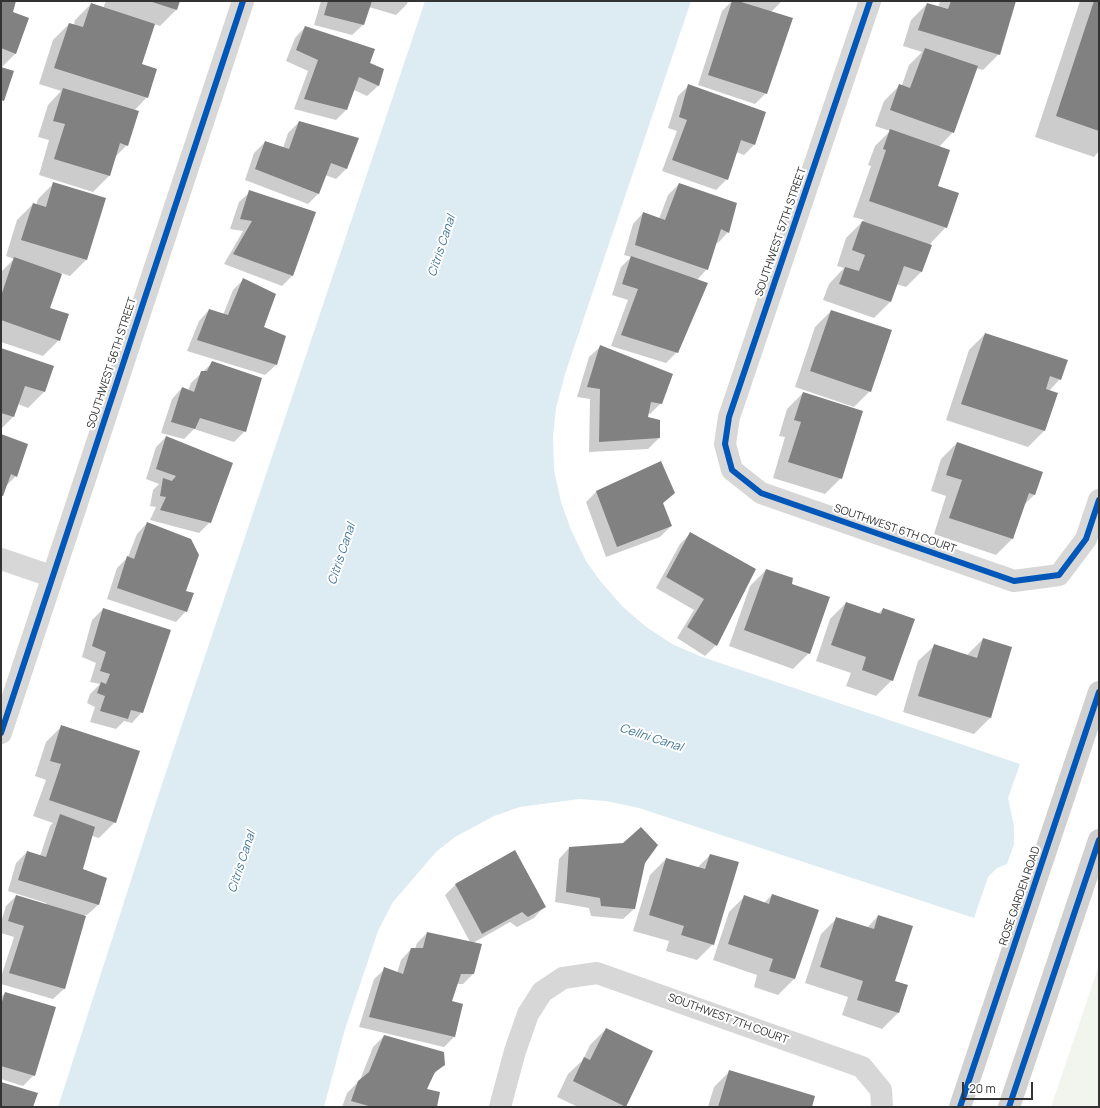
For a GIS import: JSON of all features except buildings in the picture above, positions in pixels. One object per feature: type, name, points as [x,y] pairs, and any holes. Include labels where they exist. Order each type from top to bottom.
[{"type":"street","name":"SOUTHWEST 56TH STREET","points":[[1,733],[51,576],[243,1]]},
{"type":"street","name":"SOUTHWEST 57TH STREET","points":[[732,470],[725,444],[729,417],[870,1]]},
{"type":"street","name":"SOUTHWEST 6TH COURT","points":[[732,470],[761,494],[1014,581],[1059,575],[1086,539],[1099,500]]},
{"type":"street","points":[[1,559],[51,576]]},
{"type":"street","name":"ROSE GARDEN ROAD","points":[[960,1107],[1099,692]]},
{"type":"street","points":[[1009,1107],[1099,840]]},
{"type":"street","name":"SOUTHWEST 7TH COURT","points":[[500,1107],[515,1051],[528,1014],[542,992],[563,978],[597,973],[862,1067],[881,1099]]},
{"type":"shaded area","points":[[1099,965],[1099,1107],[1051,1107]]},
{"type":"water","points":[[425,1],[691,1],[565,374],[556,408],[553,436],[554,470],[561,502],[571,530],[586,561],[601,582],[622,606],[645,626],[672,644],[702,657],[1020,764],[1008,798],[1014,826],[1014,844],[1007,864],[997,868],[988,877],[974,918],[639,808],[606,801],[579,799],[520,807],[494,816],[455,837],[436,852],[393,902],[378,931],[345,1029],[324,1107],[58,1107],[161,787]]},
{"type":"cycle path","points":[[1,733],[243,1]]},
{"type":"cycle path","points":[[870,1],[729,417],[725,444],[732,470],[761,493],[1014,581],[1059,575],[1086,539],[1099,500]]},
{"type":"cycle path","points":[[960,1107],[1099,692]]},
{"type":"cycle path","points":[[1009,1107],[1099,840]]},
{"type":"water label","name":"Citris Canal","points":[[442,246]]},
{"type":"water label","name":"Citris Canal","points":[[342,554]]},
{"type":"water label","name":"Cellni Canal","points":[[651,738]]},
{"type":"water label","name":"Citris Canal","points":[[242,862]]}]
